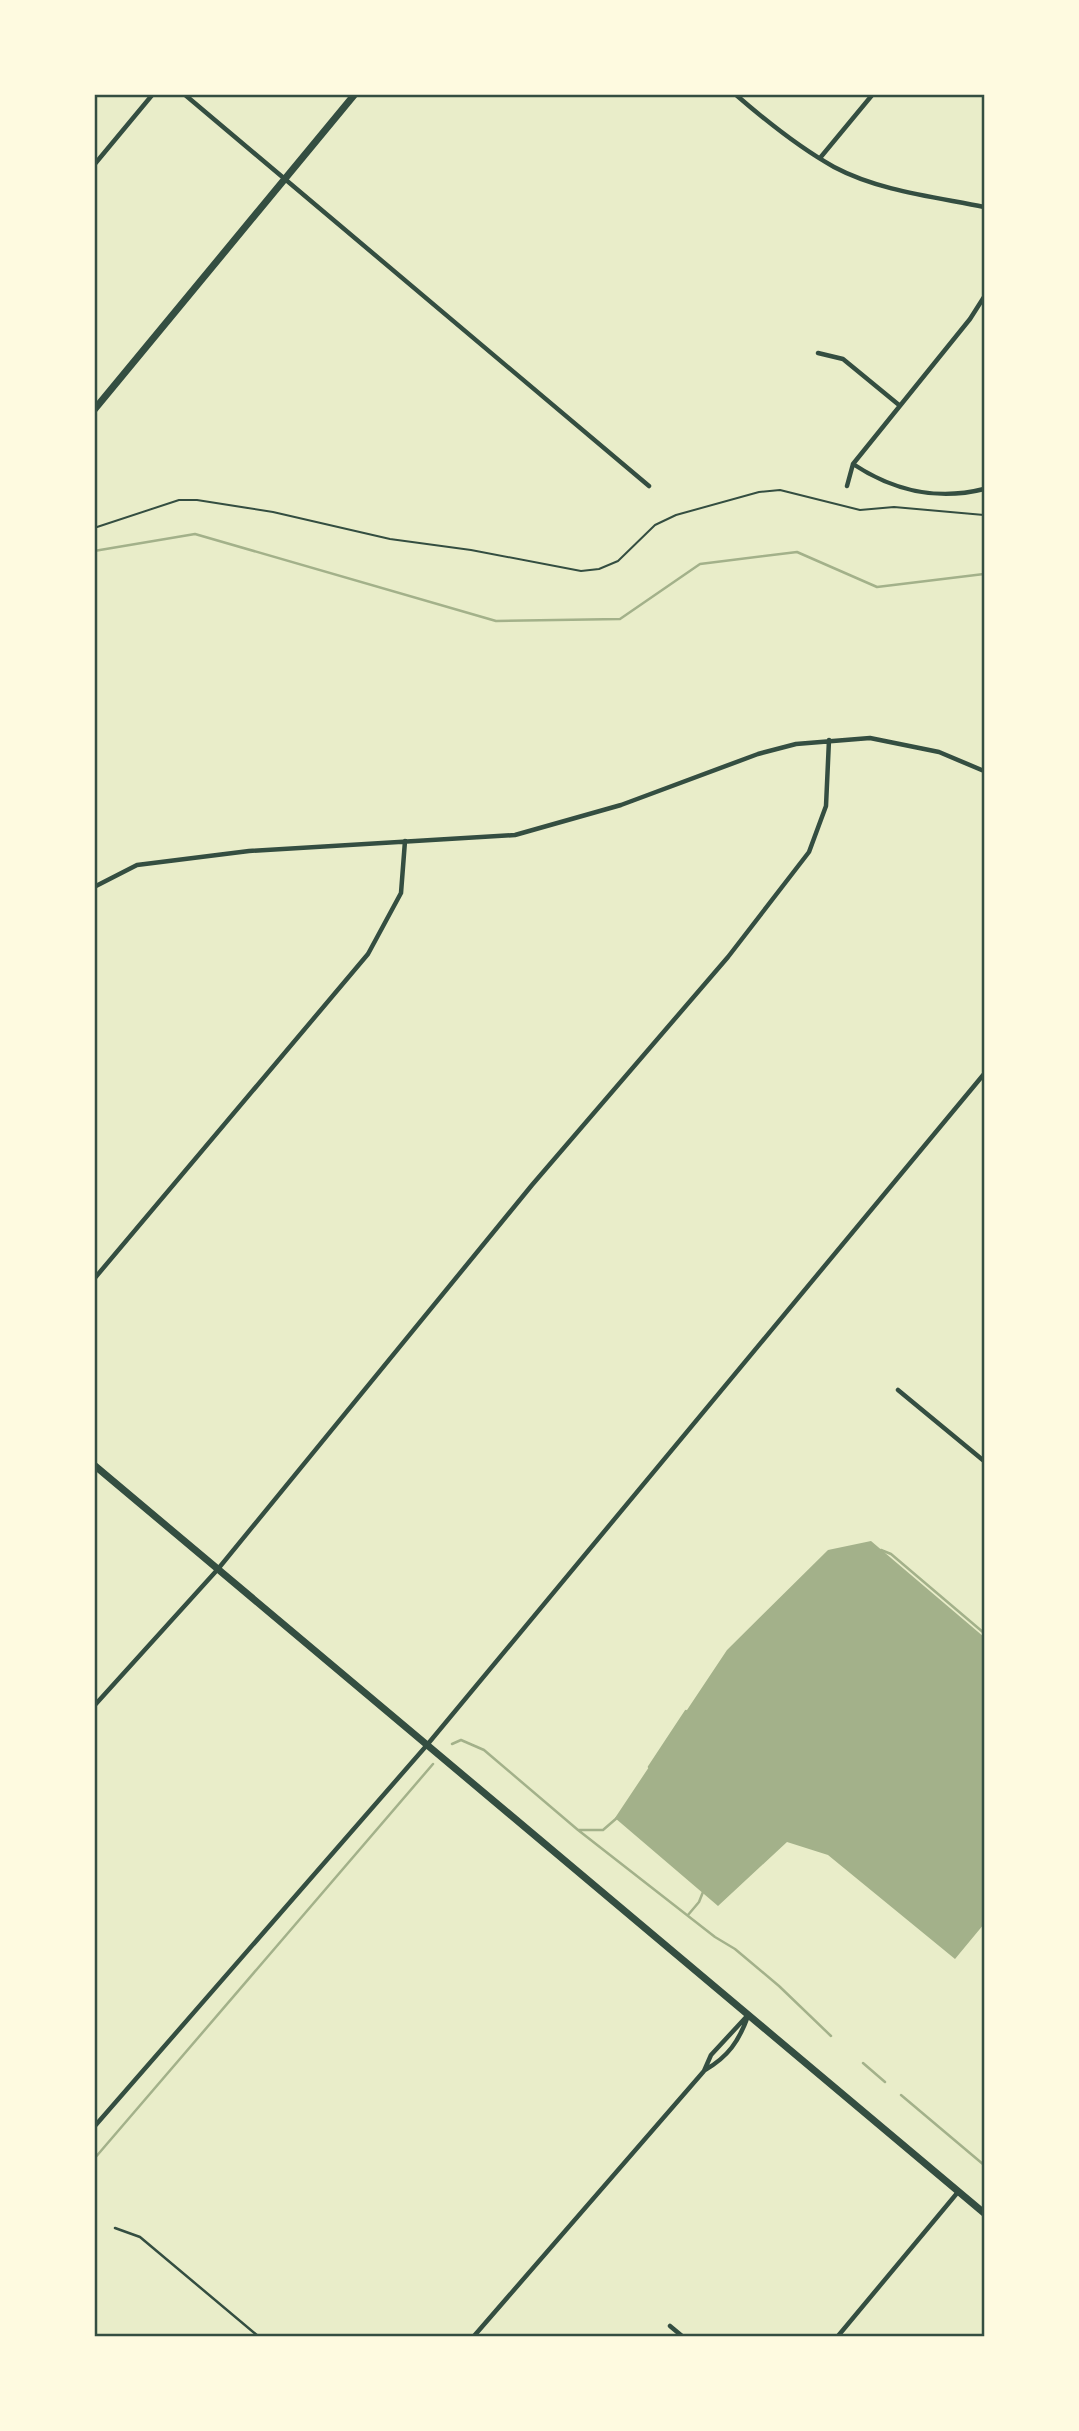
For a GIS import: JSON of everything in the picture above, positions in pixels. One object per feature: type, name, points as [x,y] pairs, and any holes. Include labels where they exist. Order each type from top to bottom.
[{"type":"main road","points":[[94,410],[355,94]]},
{"type":"main road","points":[[94,1465],[985,2213]]},
{"type":"street","points":[[94,165],[153,94]]},
{"type":"street","points":[[184,94],[649,486]]},
{"type":"street","points":[[735,94],[776,129],[820,158],[876,183],[985,206]]},
{"type":"street","points":[[820,158],[873,94]]},
{"type":"street","points":[[847,486],[853,464],[971,319],[985,297]]},
{"type":"street","points":[[818,354],[843,359],[899,405]]},
{"type":"street","points":[[853,464],[874,477],[908,489],[957,495],[985,489]]},
{"type":"street","points":[[94,887],[137,864],[248,850],[514,835],[621,805],[758,754],[829,740],[870,738],[907,743],[939,752],[985,771]]},
{"type":"street","points":[[94,1706],[218,1569],[532,1185],[728,957],[809,852],[826,807],[829,740]]},
{"type":"street","points":[[94,1279],[368,954],[401,893],[405,841]]},
{"type":"street","points":[[94,2127],[427,1745],[985,1074]]},
{"type":"street","points":[[898,1390],[985,1461]]},
{"type":"street","points":[[704,2071],[720,2062],[740,2038],[748,2015]]},
{"type":"street","points":[[474,2336],[704,2071],[711,2055],[748,2015]]},
{"type":"street","points":[[838,2336],[958,2192]]},
{"type":"street","points":[[670,2326],[682,2336]]},
{"type":"lane","points":[[115,2228],[140,2237],[258,2336]]},
{"type":"path","points":[[94,528],[179,499],[197,500],[273,512],[390,539],[471,550],[581,571],[599,569],[618,561],[655,525],[676,515],[759,492],[780,490],[860,510],[894,507],[985,515]]},
{"type":"shaded area","points":[[871,1541],[984,1637],[984,1924],[955,1959],[828,1855],[787,1842],[718,1906],[615,1818],[727,1650],[828,1550]]},
{"type":"waterway","points":[[94,551],[195,534],[496,621],[620,619],[700,564],[797,552],[877,587],[984,574]]},
{"type":"waterway","points":[[881,1550],[891,1554],[984,1633]]},
{"type":"waterway","points":[[649,1767],[686,1711]]},
{"type":"waterway","points":[[452,1744],[461,1740],[484,1750],[578,1830],[715,1937],[735,1949],[779,1986],[831,2036]]},
{"type":"waterway","points":[[94,2159],[433,1764]]},
{"type":"waterway","points":[[578,1830],[603,1830],[618,1817]]},
{"type":"waterway","points":[[688,1915],[699,1902],[703,1892]]},
{"type":"waterway","points":[[863,2063],[885,2082]]},
{"type":"waterway","points":[[901,2095],[984,2165]]}]
